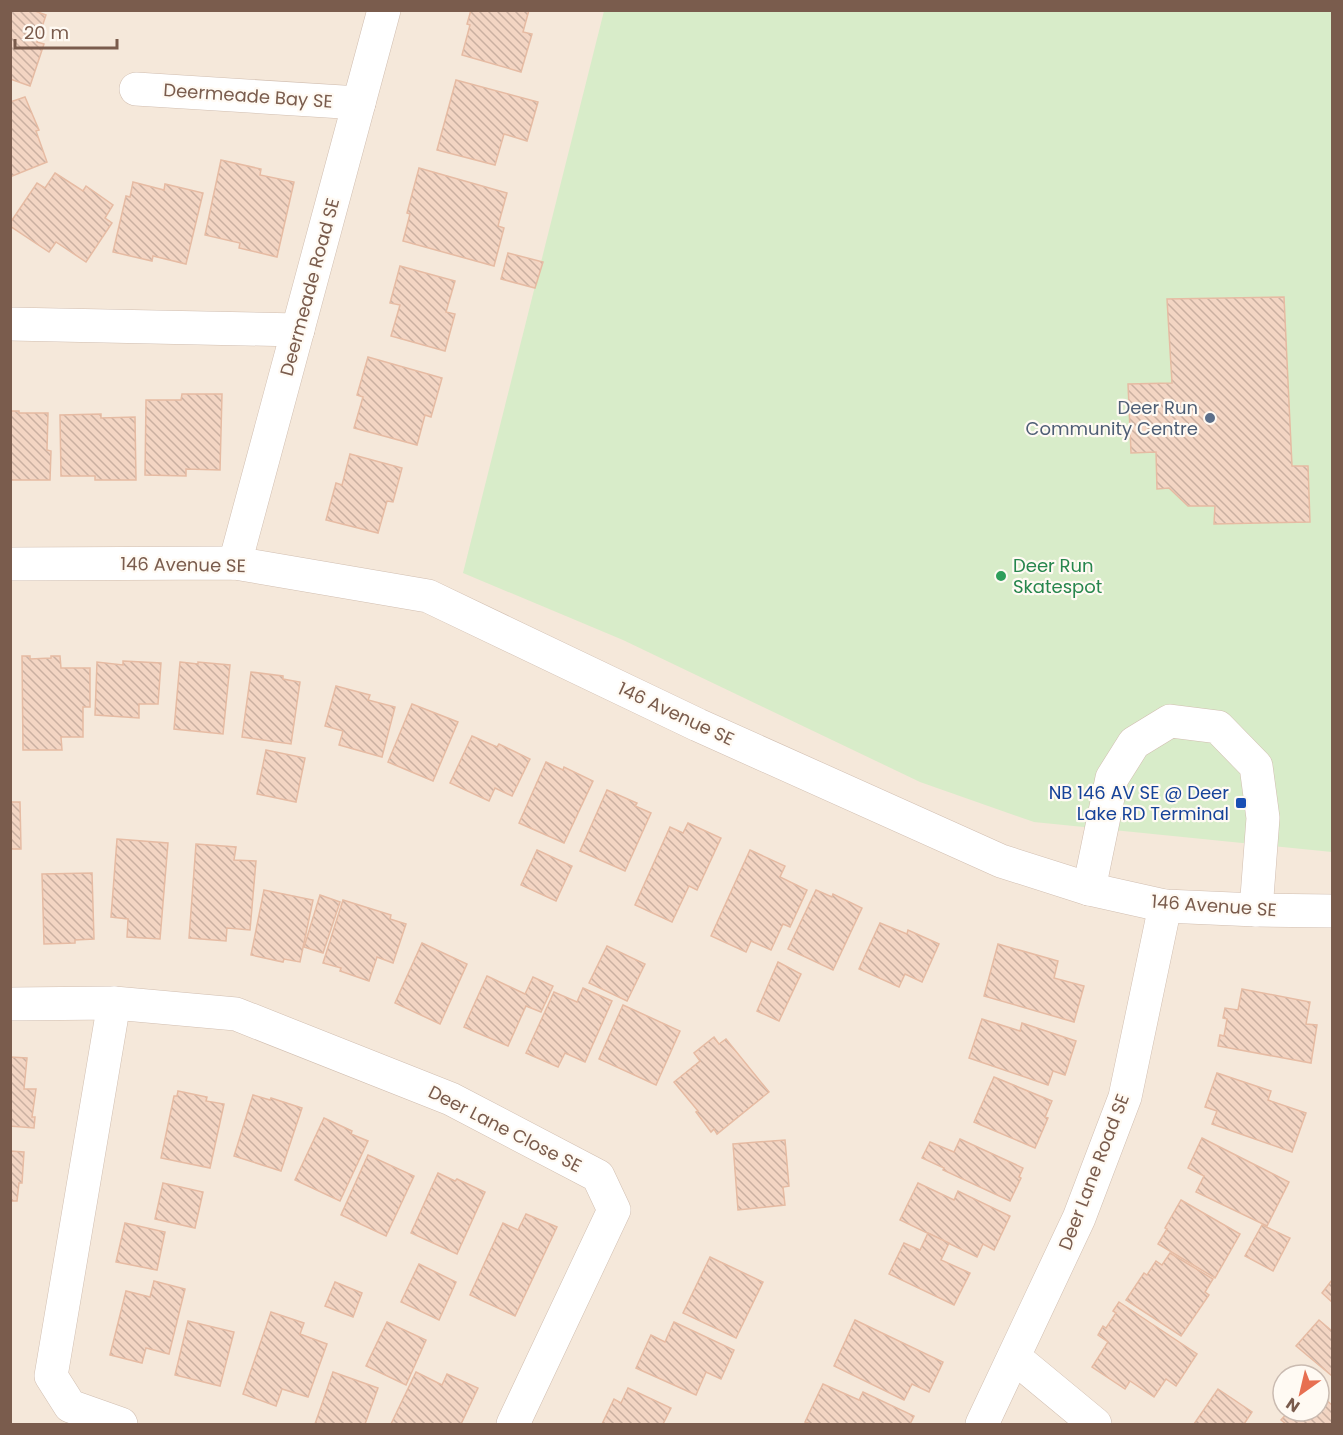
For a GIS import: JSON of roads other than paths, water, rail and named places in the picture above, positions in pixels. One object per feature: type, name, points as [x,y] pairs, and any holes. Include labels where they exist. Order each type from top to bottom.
[{"type":"street","name":"Deermeade Road SE","points":[[235,563],[384,10]]},
{"type":"street","name":"Deermeade Bay SE","points":[[136,89],[359,103]]},
{"type":"street","points":[[10,324],[298,330]]},
{"type":"street","name":"146 Avenue SE","points":[[10,564],[235,563],[429,596],[698,725],[1001,861],[1089,890],[1165,906],[1332,911]]},
{"type":"street","points":[[1089,890],[1112,778],[1134,743],[1170,721],[1218,727],[1256,766],[1263,818],[1256,910]]},
{"type":"street","name":"Deer Lane Road SE","points":[[981,1425],[1079,1218],[1125,1097],[1165,906]]},
{"type":"street","points":[[114,1003],[51,1376],[70,1406],[121,1425]]},
{"type":"street","name":"Deer Lane Close SE","points":[[10,1004],[114,1003],[236,1014],[451,1099],[598,1176],[615,1210],[513,1425]]},
{"type":"street","points":[[1014,1357],[1095,1425]]},
{"type":"place","name":"Deer Run Community Centre","points":[[1210,418]]},
{"type":"place","name":"Deer Run Skatespot","points":[[1001,576]]},
{"type":"place","name":"NB 146 AV SE @ Deer Lake RD Terminal","points":[[1241,803]]}]
